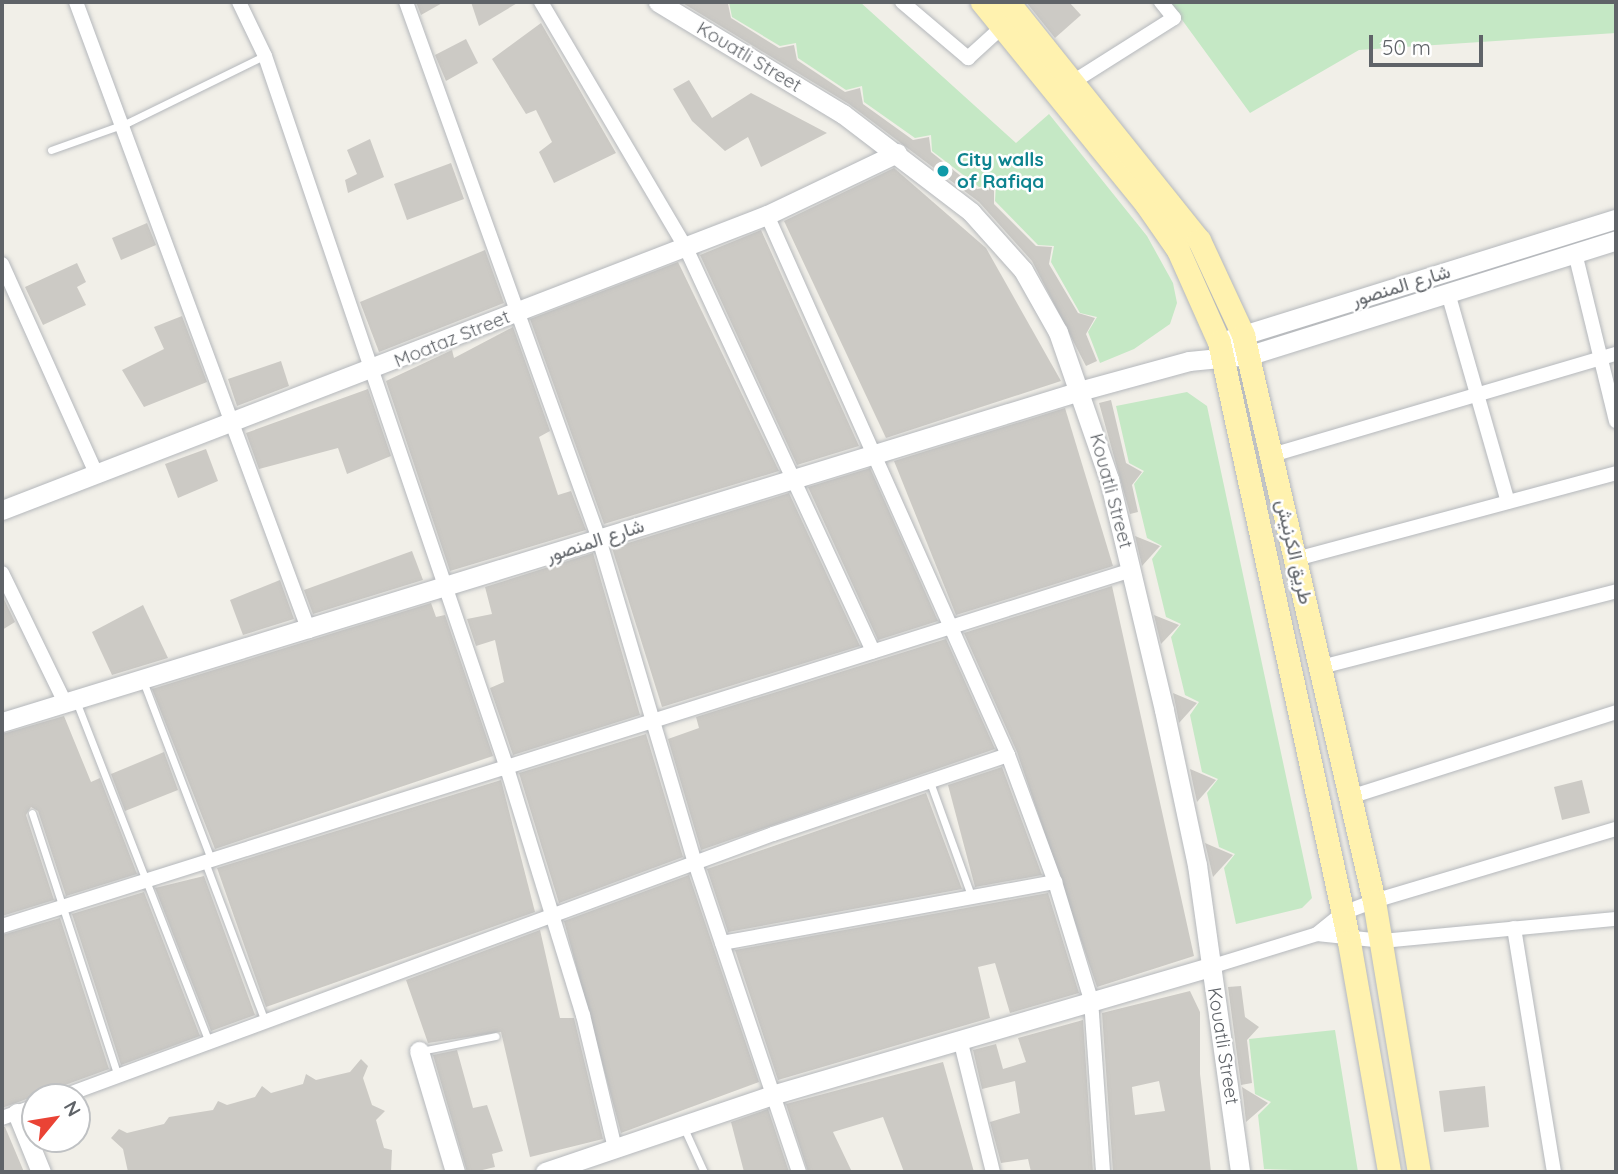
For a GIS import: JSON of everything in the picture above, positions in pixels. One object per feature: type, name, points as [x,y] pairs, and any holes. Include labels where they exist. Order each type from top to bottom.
[{"type":"main road","name":"طريق الكرنيش","points":[[982,2],[1170,238],[1222,351],[1349,942],[1389,1172]]},
{"type":"main road","name":"طريق الكرنيش","points":[[1008,2],[1076,80],[1199,240],[1247,345],[1374,901],[1419,1172]]},
{"type":"street","points":[[76,2],[127,124],[236,419],[309,631]]},
{"type":"street","points":[[239,2],[265,56],[370,372],[506,765],[615,1148]]},
{"type":"street","points":[[406,2],[521,312],[598,539],[655,718],[695,863],[799,1172]]},
{"type":"street","points":[[541,2],[685,246],[795,477],[873,651]]},
{"type":"street","name":"Kouatli Street","points":[[657,2],[897,153],[971,212],[1023,270],[1083,390],[1132,570],[1197,865],[1240,1172]]},
{"type":"street","points":[[902,2],[968,58],[1003,26]]},
{"type":"street","points":[[1076,80],[1174,18],[1161,2]]},
{"type":"street","name":"Moataz Street","points":[[2,510],[236,419],[370,372],[767,215],[897,153]]},
{"type":"street","points":[[767,215],[877,453],[1008,755],[1055,882],[1091,1000],[1103,1172]]},
{"type":"street","name":"شارع المنصور","points":[[1247,345],[1616,219]]},
{"type":"street","name":"شارع المنصور","points":[[2,722],[309,631],[795,477],[1083,390],[1448,293],[1616,240]]},
{"type":"street","points":[[1575,253],[1616,421]]},
{"type":"street","points":[[2,264],[97,475]]},
{"type":"street","points":[[1448,293],[1474,393],[1508,502]]},
{"type":"street","points":[[1272,455],[1474,393],[1616,354]]},
{"type":"street","points":[[1296,559],[1616,473]]},
{"type":"street","points":[[2,926],[655,718],[1132,570]]},
{"type":"street","points":[[2,573],[71,701]]},
{"type":"street","points":[[1321,667],[1616,591]]},
{"type":"street","points":[[1350,797],[1616,712]]},
{"type":"street","points":[[91,1086],[695,863],[1008,755]]},
{"type":"street","points":[[553,1171],[772,1095],[1317,934],[1343,913],[1374,901],[1616,829]]},
{"type":"street","points":[[722,943],[1055,882]]},
{"type":"street","points":[[1317,934],[1349,942],[1382,941],[1616,919]]},
{"type":"street","points":[[1514,928],[1554,1172]]},
{"type":"street","points":[[960,1039],[993,1172]]},
{"type":"street","points":[[419,1051],[454,1172]]},
{"type":"street","points":[[18,1113],[41,1172]]},
{"type":"lane","points":[[51,150],[127,124],[265,56]]},
{"type":"lane","points":[[143,680],[265,1022]]},
{"type":"lane","points":[[71,701],[209,1043]]},
{"type":"lane","points":[[930,781],[972,898]]},
{"type":"lane","points":[[32,813],[59,908],[118,1076]]},
{"type":"lane","points":[[419,1051],[496,1036]]},
{"type":"lane","points":[[682,1126],[704,1172]]},
{"type":"green space","points":[[729,2],[860,2],[1016,143],[1049,114],[1147,236],[1173,283],[1177,303],[1170,324],[1134,349],[1100,363],[1088,332],[1097,317],[1080,313],[1051,262],[1054,246],[1038,245],[995,201],[996,185],[979,187],[932,151],[931,135],[915,138],[864,102],[862,86],[846,90],[798,58],[796,43],[780,46],[732,17]]},
{"type":"green space","points":[[1169,2],[1616,2],[1616,33],[1359,50],[1250,113]]},
{"type":"green space","points":[[1187,392],[1207,406],[1312,898],[1302,908],[1236,924],[1224,868],[1235,854],[1219,847],[1207,793],[1218,779],[1202,772],[1190,715],[1199,702],[1185,695],[1171,637],[1181,624],[1166,617],[1152,559],[1162,546],[1147,538],[1134,484],[1144,471],[1129,463],[1116,406]]},
{"type":"green space","points":[[1335,1030],[1358,1172],[1264,1169],[1258,1115],[1271,1102],[1255,1094],[1249,1039]]},
{"type":"building","points":[[416,2],[444,2],[421,15]]},
{"type":"building","points":[[471,2],[519,2],[479,26]]},
{"type":"building","name":"City walls of Rafiqa","points":[[681,2],[728,4],[731,18],[779,48],[794,45],[797,60],[845,92],[860,88],[863,104],[913,140],[929,137],[931,152],[977,189],[994,186],[994,204],[1036,246],[1052,247],[1049,264],[1078,313],[1095,318],[1086,334],[1097,361],[1086,366],[1032,261],[979,202],[849,104]]},
{"type":"building","points":[[1026,2],[1069,2],[1081,15],[1055,38]]},
{"type":"building","points":[[541,23],[616,153],[554,183],[539,152],[552,142],[536,110],[526,114],[492,59]]},
{"type":"building","points":[[466,39],[478,63],[446,81],[435,55]]},
{"type":"building","points":[[689,80],[712,118],[751,93],[827,133],[761,167],[748,137],[725,151],[692,121],[673,89]]},
{"type":"building","points":[[370,139],[384,177],[348,193],[345,180],[357,174],[347,150]]},
{"type":"building","points":[[451,163],[464,199],[407,220],[394,184]]},
{"type":"building","points":[[894,168],[986,248],[1061,381],[886,438],[784,221]]},
{"type":"building","points":[[147,223],[156,245],[121,260],[112,238]]},
{"type":"building","points":[[761,230],[859,446],[797,465],[700,255]]},
{"type":"building","points":[[485,250],[504,303],[379,352],[360,302]]},
{"type":"building","points":[[678,262],[779,471],[604,524],[530,319]]},
{"type":"building","points":[[77,263],[86,282],[77,287],[86,305],[43,325],[25,287]]},
{"type":"building","points":[[182,316],[207,382],[144,407],[122,370],[164,349],[154,327]]},
{"type":"building","points":[[513,327],[550,431],[539,437],[558,495],[571,491],[586,530],[450,571],[386,381],[452,350],[454,358]]},
{"type":"building","points":[[281,361],[289,386],[237,406],[228,379]]},
{"type":"building","points":[[368,389],[391,456],[347,474],[338,448],[259,469],[246,433]]},
{"type":"building","points":[[1111,400],[1126,463],[1142,472],[1132,485],[1138,512],[1130,514],[1099,403]]},
{"type":"building","points":[[1065,408],[1113,566],[956,615],[894,461]]},
{"type":"building","points":[[206,449],[218,481],[178,498],[165,464]]},
{"type":"building","points":[[870,468],[938,621],[878,640],[808,487]]},
{"type":"building","points":[[789,493],[860,646],[662,707],[612,548]]},
{"type":"building","points":[[1135,536],[1160,546],[1142,566]]},
{"type":"building","points":[[412,551],[423,580],[313,614],[304,590]]},
{"type":"building","points":[[593,553],[640,715],[513,755],[490,688],[504,682],[495,640],[476,646],[467,619],[492,614],[485,587]]},
{"type":"building","points":[[280,580],[294,619],[243,635],[230,600]]},
{"type":"building","points":[[1112,586],[1194,956],[1097,987],[1017,752],[964,633]]},
{"type":"building","points":[[2,595],[15,622],[2,630]]},
{"type":"building","points":[[431,603],[436,617],[445,615],[493,756],[215,849],[152,689]]},
{"type":"building","points":[[143,605],[168,658],[112,675],[92,632]]},
{"type":"building","points":[[1154,615],[1179,625],[1161,644],[1157,628]]},
{"type":"building","points":[[946,639],[995,749],[701,850],[668,739],[699,728],[696,717]]},
{"type":"building","points":[[1173,693],[1197,703],[1179,723],[1176,707]]},
{"type":"building","points":[[64,716],[91,782],[100,778],[137,874],[66,896],[38,811],[31,807],[26,815],[54,900],[2,916],[2,734]]},
{"type":"building","points":[[646,734],[683,857],[559,903],[519,773]]},
{"type":"building","points":[[164,752],[178,790],[125,811],[111,774]]},
{"type":"building","points":[[1002,767],[1042,875],[975,887],[948,785]]},
{"type":"building","points":[[1190,769],[1216,780],[1197,802],[1193,784]]},
{"type":"building","points":[[501,780],[535,912],[266,1007],[217,868]]},
{"type":"building","points":[[1582,780],[1590,813],[1562,820],[1554,787]]},
{"type":"building","points":[[926,793],[962,889],[728,932],[707,869]]},
{"type":"building","points":[[1205,843],[1233,855],[1213,877]]},
{"type":"building","points":[[689,875],[759,1082],[621,1133],[564,921]]},
{"type":"building","points":[[204,876],[255,1015],[211,1031],[155,888]]},
{"type":"building","points":[[144,892],[200,1036],[121,1065],[72,914]]},
{"type":"building","points":[[1048,893],[1079,993],[1010,1013],[995,963],[978,967],[990,1018],[778,1080],[735,950]]},
{"type":"building","points":[[60,918],[109,1069],[71,1083],[21,1083],[21,1101],[2,1108],[2,935]]},
{"type":"building","points":[[540,930],[560,1018],[574,1018],[603,1139],[530,1157],[501,1032],[428,1043],[406,980]]},
{"type":"building","points":[[1241,986],[1245,1017],[1259,1027],[1247,1040],[1252,1083],[1241,1085],[1228,987]]},
{"type":"building","points":[[1190,991],[1200,1012],[1200,1074],[1211,1172],[1113,1172],[1102,1013]],"holes":[[[1159,1081],[1165,1111],[1135,1115],[1132,1087]]]},
{"type":"building","points":[[1083,1020],[1093,1172],[1031,1172],[1028,1159],[1001,1163],[990,1122],[1020,1113],[1015,1081],[982,1089],[973,1050],[996,1044],[1003,1069],[1026,1062],[1018,1038]]},
{"type":"building","points":[[457,1050],[473,1108],[487,1105],[503,1151],[492,1154],[495,1167],[474,1172],[467,1172],[433,1055]]},
{"type":"building","points":[[361,1059],[368,1066],[363,1078],[372,1105],[385,1111],[376,1120],[384,1148],[392,1150],[391,1172],[128,1172],[123,1149],[111,1138],[119,1129],[127,1133],[164,1124],[169,1117],[213,1110],[218,1101],[227,1105],[255,1097],[262,1086],[271,1093],[303,1084],[306,1074],[316,1080],[350,1072]]},
{"type":"building","points":[[943,1062],[974,1172],[904,1172],[883,1117],[833,1132],[852,1172],[808,1172],[786,1104]]},
{"type":"building","points":[[1485,1086],[1489,1127],[1444,1132],[1439,1091]]},
{"type":"building","points":[[1242,1087],[1268,1103],[1246,1122],[1244,1104]]},
{"type":"building","points":[[768,1109],[789,1172],[744,1172],[731,1122]]},
{"type":"building","points":[[2,1127],[5,1127],[24,1172],[2,1172]]},
{"type":"place","name":"City walls of Rafiqa","points":[[943,171]]}]
